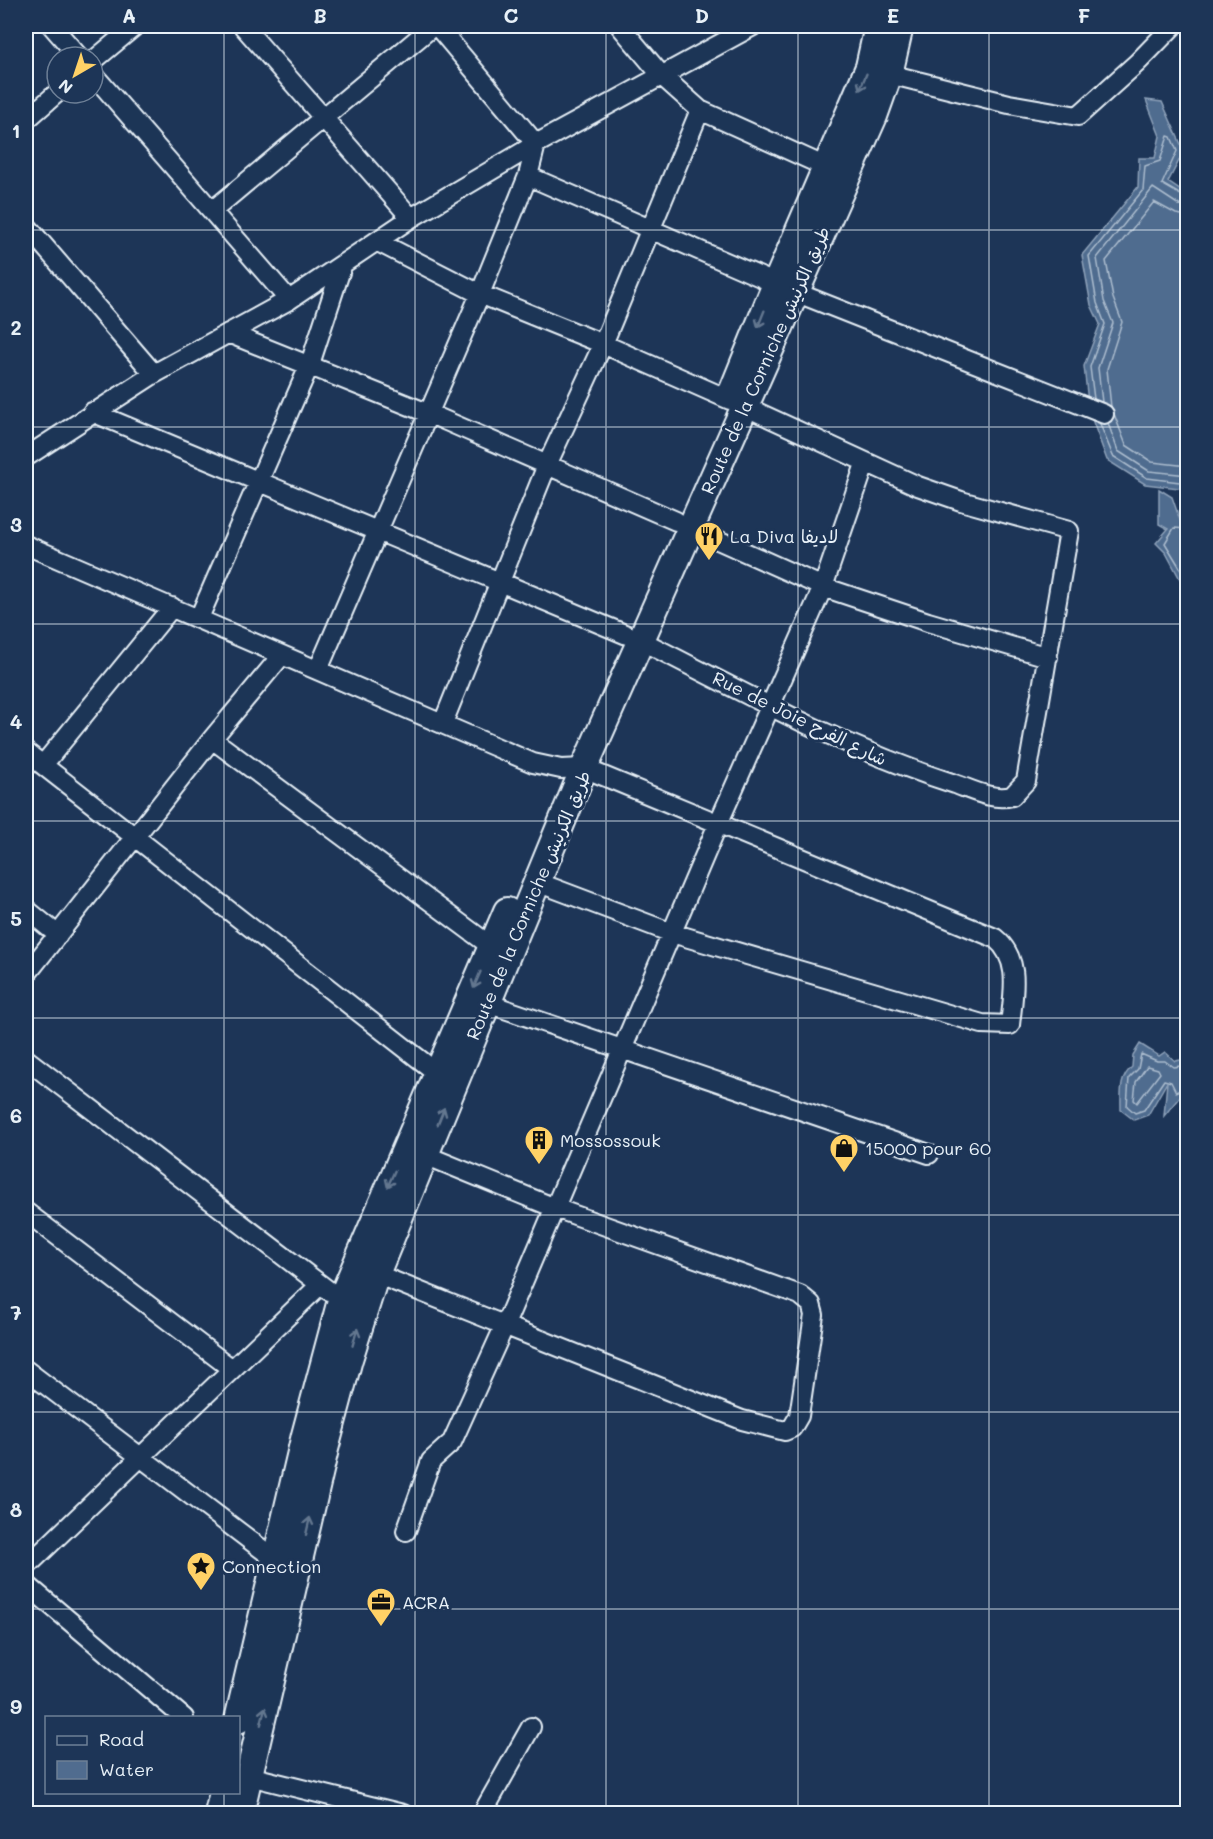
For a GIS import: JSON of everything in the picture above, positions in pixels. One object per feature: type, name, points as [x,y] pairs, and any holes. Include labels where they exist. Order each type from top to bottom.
[{"type":"street","points":[[52,26],[69,45]]},
{"type":"street","points":[[105,52],[135,26]]},
{"type":"street","points":[[243,26],[411,218]]},
{"type":"street","points":[[212,211],[323,116],[435,26],[536,144]]},
{"type":"street","points":[[620,26],[662,76],[700,110],[826,167]]},
{"type":"street","points":[[26,457],[92,412],[154,374],[289,300],[411,218],[536,144],[753,26]]},
{"type":"street","name":"Route de la Corniche طريق الكرنيش","points":[[239,1716],[276,1560],[330,1292],[437,1073],[492,947],[577,769],[737,403],[785,288],[826,167],[869,67],[878,26]]},
{"type":"street","name":"Route de la Corniche طريق الكرنيش","points":[[785,288],[874,116],[889,74],[900,26]]},
{"type":"street","points":[[889,74],[1009,104],[1078,116],[1137,63],[1173,26]]},
{"type":"street","points":[[105,88],[289,300]]},
{"type":"street","points":[[26,120],[45,103]]},
{"type":"street","points":[[443,723],[547,465],[603,344],[700,110]]},
{"type":"street","points":[[318,670],[480,294],[528,176],[536,144]]},
{"type":"street","points":[[528,176],[785,288],[1104,414]]},
{"type":"street","points":[[26,225],[154,374]]},
{"type":"street","points":[[228,333],[430,414],[824,587],[928,622],[1048,657],[1069,531],[961,501],[865,464],[737,403],[603,344],[480,294],[378,242]]},
{"type":"street","points":[[199,618],[310,364],[342,266]]},
{"type":"street","name":"Rue de Joie شارع الفرح","points":[[92,412],[634,638],[824,734],[901,767],[994,797],[1012,796],[1026,781],[1048,657]]},
{"type":"street","points":[[406,1531],[431,1461],[452,1442],[504,1328],[624,1050],[718,824],[824,587],[865,464]]},
{"type":"street","points":[[26,545],[533,763],[577,769],[718,824],[995,938],[1007,949],[1013,961],[1010,1025],[982,1024],[672,933],[537,882]]},
{"type":"street","points":[[43,765],[172,608]]},
{"type":"street","points":[[26,975],[212,739],[282,655]]},
{"type":"street","points":[[212,739],[492,947]]},
{"type":"street","points":[[26,752],[437,1073]]},
{"type":"street","name":"Route de la Corniche طريق الكرنيش","points":[[240,1814],[246,1765],[358,1326],[376,1274],[537,882],[577,769]]},
{"type":"street","points":[[26,909],[58,935]]},
{"type":"street","points":[[487,1003],[929,1154]]},
{"type":"street","points":[[26,1059],[330,1292],[232,1369],[26,1567]]},
{"type":"street","points":[[376,1274],[504,1328],[742,1420],[785,1431],[792,1428],[799,1416],[814,1315],[812,1304],[800,1295],[555,1208],[425,1155]]},
{"type":"street","points":[[26,1212],[232,1369]]},
{"type":"street","points":[[26,1370],[139,1459],[276,1560]]},
{"type":"street","points":[[26,1584],[182,1716]]},
{"type":"street","points":[[482,1814],[531,1727]]},
{"type":"street","points":[[246,1765],[403,1814]]},
{"type":"street","points":[[218,1814],[223,1794]]},
{"type":"water","points":[[1146,100],[1162,102],[1184,151],[1168,182],[1187,195],[1187,489],[1145,484],[1107,460],[1089,411],[1084,366],[1100,324],[1091,305],[1082,255],[1138,187],[1139,158],[1155,158],[1160,136]]},
{"type":"water","points":[[1159,489],[1172,497],[1181,523],[1187,523],[1187,578],[1180,579],[1166,553],[1156,543],[1168,529],[1159,524]]},
{"type":"water","points":[[1140,1044],[1159,1056],[1165,1052],[1175,1061],[1187,1059],[1187,1088],[1164,1116],[1167,1082],[1148,1115],[1134,1120],[1121,1110],[1121,1092],[1125,1076],[1132,1067],[1133,1055]]},
{"type":"place","name":"La Diva لاديفا","points":[[709,562]]},
{"type":"place","name":"Mossossouk","points":[[539,1166]]},
{"type":"place","name":"15000 pour 60","points":[[844,1174]]},
{"type":"place","name":"Connection","points":[[201,1592]]},
{"type":"place","name":"ACRA","points":[[381,1628]]}]
